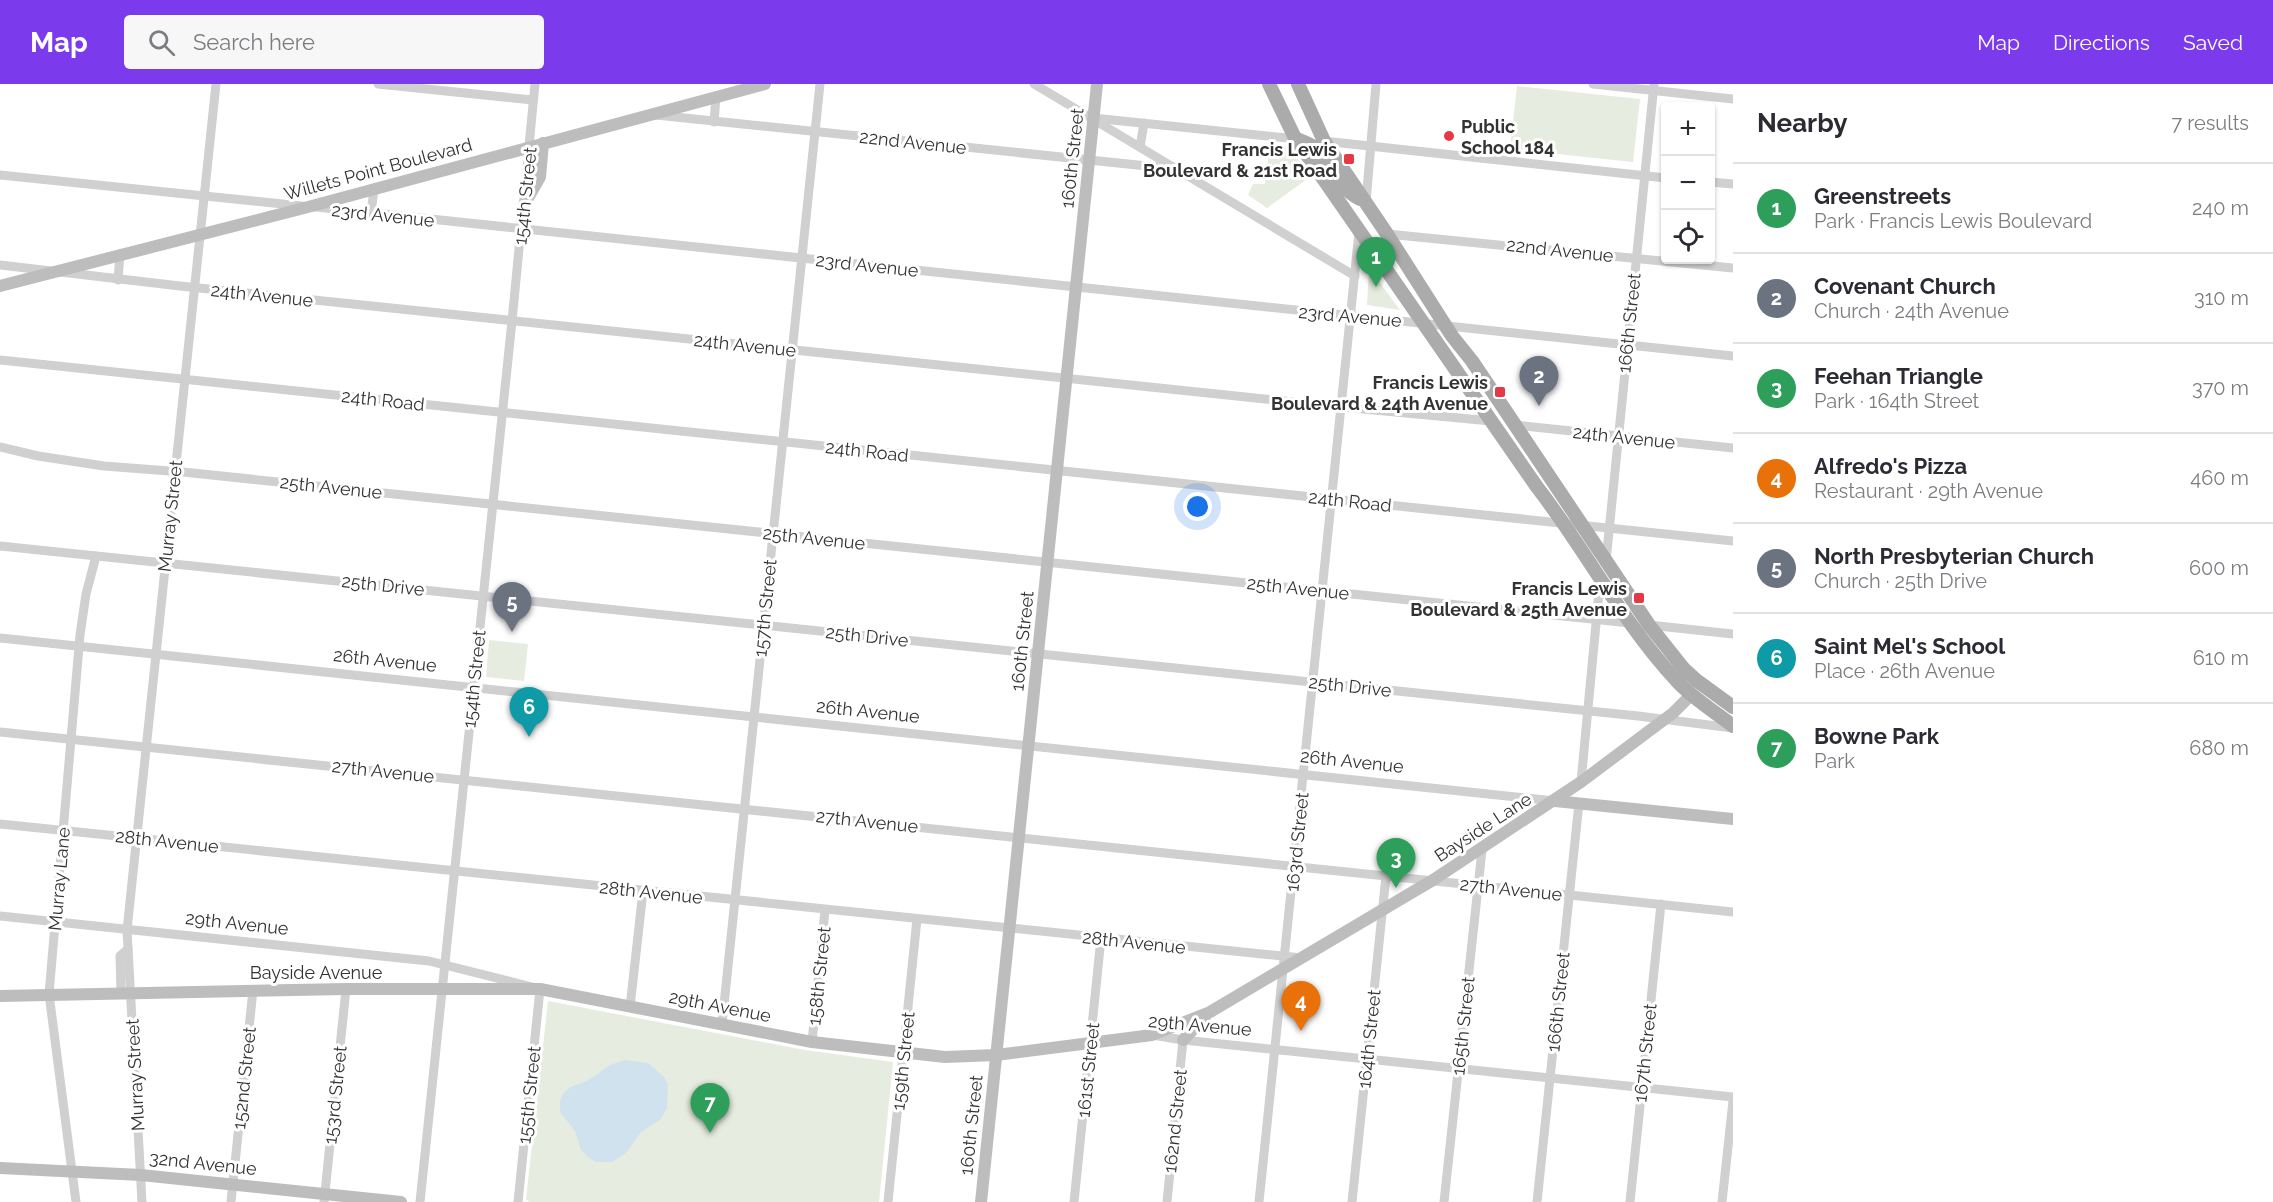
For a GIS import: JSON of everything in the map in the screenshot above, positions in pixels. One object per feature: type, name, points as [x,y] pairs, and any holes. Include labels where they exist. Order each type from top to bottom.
[{"type":"main road","points":[[1269,84],[1295,138],[1563,522],[1649,650],[1678,682],[1733,727]]},
{"type":"main road","points":[[1299,84],[1324,141],[1387,234],[1444,325],[1515,425],[1649,625],[1684,669],[1733,707]]},
{"type":"main road","points":[[1295,138],[1314,147],[1352,195],[1366,202]]},
{"type":"street","name":"Murray Street","points":[[142,1202],[126,992],[120,956],[128,949],[127,930],[136,838],[216,84]]},
{"type":"street","points":[[378,84],[533,100]]},
{"type":"street","name":"154th Street","points":[[420,1202],[522,230],[535,84]]},
{"type":"street","name":"Willets Point Boulevard","points":[[0,286],[199,233],[308,207],[765,84]]},
{"type":"street","name":"157th Street","points":[[722,1024],[820,84]]},
{"type":"street","points":[[1034,84],[1355,276]]},
{"type":"street","name":"160th Street","points":[[981,1202],[1097,84]]},
{"type":"street","points":[[1366,202],[1376,84]]},
{"type":"street","points":[[1593,84],[1654,87],[1733,99]]},
{"type":"street","name":"166th Street","points":[[1606,561],[1626,344],[1654,87]]},
{"type":"street","points":[[714,122],[716,97]]},
{"type":"street","name":"22nd Avenue","points":[[650,114],[1176,169]]},
{"type":"street","points":[[1094,118],[1661,177]]},
{"type":"street","points":[[1140,147],[1144,123]]},
{"type":"street","points":[[524,205],[540,177],[543,143]]},
{"type":"street","name":"23rd Avenue","points":[[0,175],[1733,356]]},
{"type":"street","points":[[1715,182],[1733,184]]},
{"type":"street","points":[[371,213],[374,189]]},
{"type":"street","name":"163rd Street","points":[[1259,1202],[1352,317],[1359,231]]},
{"type":"street","name":"22nd Avenue","points":[[1387,234],[1733,268]]},
{"type":"street","points":[[118,280],[120,254]]},
{"type":"street","name":"24th Avenue","points":[[0,265],[194,288],[1342,408],[1491,421]]},
{"type":"street","name":"24th Road","points":[[0,360],[1733,541]]},
{"type":"street","name":"24th Avenue","points":[[1515,425],[1733,448]]},
{"type":"street","name":"25th Avenue","points":[[0,447],[38,456],[104,466],[174,471],[1630,623]]},
{"type":"street","name":"25th Drive","points":[[0,546],[1733,727]]},
{"type":"street","name":"Murray Lane","points":[[76,1202],[48,994],[79,646],[86,594],[96,556]]},
{"type":"street","points":[[1581,782],[1599,592],[1603,582]]},
{"type":"street","points":[[1649,625],[1733,634]]},
{"type":"street","name":"26th Avenue","points":[[0,638],[1733,819]]},
{"type":"street","name":"Bayside Lane","points":[[1152,1035],[1210,1012],[1284,963],[1302,958],[1482,850],[1555,801],[1666,719],[1692,694]]},
{"type":"street","name":"27th Avenue","points":[[0,732],[1733,912]]},
{"type":"street","name":"166th Street","points":[[1537,1202],[1579,803]]},
{"type":"street","name":"28th Avenue","points":[[0,824],[1101,938],[1284,963]]},
{"type":"street","name":"165th Street","points":[[1444,1202],[1482,850]]},
{"type":"street","name":"164th Street","points":[[1352,1202],[1386,876]]},
{"type":"street","points":[[630,1007],[643,891]]},
{"type":"street","name":"167th Street","points":[[1630,1202],[1661,904]]},
{"type":"street","name":"158th Street","points":[[812,1042],[825,910]]},
{"type":"street","name":"29th Avenue","points":[[0,916],[425,961],[540,989]]},
{"type":"street","name":"159th Street","points":[[888,1202],[917,919]]},
{"type":"street","name":"161st Street","points":[[1074,1202],[1101,938]]},
{"type":"street","name":"153rd Street","points":[[324,1198],[346,989]]},
{"type":"street","name":"Bayside Avenue","points":[[0,996],[253,990],[540,989],[630,1007]]},
{"type":"street","name":"155th Street","points":[[518,1202],[540,989]]},
{"type":"street","name":"152nd Street","points":[[231,1202],[253,990]]},
{"type":"street","name":"29th Avenue","points":[[630,1007],[812,1042],[904,1054],[945,1057],[996,1055],[1152,1035],[1733,1099]]},
{"type":"street","points":[[1183,1040],[1210,1012]]},
{"type":"street","name":"162nd Street","points":[[1167,1202],[1183,1040]]},
{"type":"street","points":[[1722,1202],[1733,1099]]},
{"type":"street","name":"32nd Avenue","points":[[0,1168],[141,1175],[324,1198],[402,1202]]},
{"type":"shaded area","points":[[1517,86],[1640,99],[1633,162],[1510,149]]},
{"type":"shaded area","points":[[1270,145],[1289,146],[1310,177],[1267,208],[1248,195],[1253,184],[1265,184]]},
{"type":"shaded area","points":[[1369,268],[1400,310],[1367,305]]},
{"type":"shaded area","points":[[489,640],[528,644],[524,681],[486,677]]},
{"type":"shaded area","points":[[548,1001],[805,1050],[893,1062],[879,1202],[529,1202],[526,1199]]},
{"type":"water","points":[[625,1060],[648,1063],[664,1077],[668,1084],[667,1108],[660,1120],[641,1132],[625,1154],[612,1162],[596,1162],[581,1150],[575,1131],[560,1112],[560,1101],[570,1087],[587,1081],[610,1065]]},
{"type":"place","name":"Public School 184","points":[[1449,136]]},
{"type":"place","name":"Francis Lewis Boulevard & 21st Road","points":[[1349,159]]},
{"type":"place","name":"Greenstreets","points":[[1376,287]]},
{"type":"place","name":"Francis Lewis Boulevard & 24th Avenue","points":[[1500,392]]},
{"type":"place","name":"Covenant Church","points":[[1539,406]]},
{"type":"place","name":"Francis Lewis Boulevard & 25th Avenue","points":[[1639,598]]},
{"type":"place","name":"North Presbyterian Church","points":[[512,632]]},
{"type":"place","name":"Saint Mel's School","points":[[529,737]]},
{"type":"place","name":"Feehan Triangle","points":[[1396,888]]},
{"type":"place","name":"Alfredo's Pizza","points":[[1301,1031]]},
{"type":"place","name":"Bowne Park","points":[[710,1133]]}]
